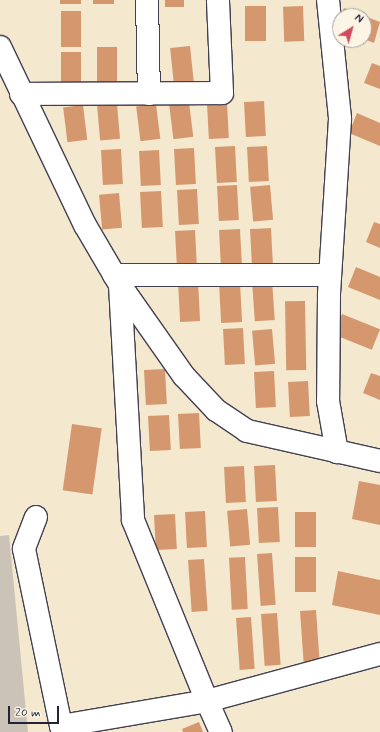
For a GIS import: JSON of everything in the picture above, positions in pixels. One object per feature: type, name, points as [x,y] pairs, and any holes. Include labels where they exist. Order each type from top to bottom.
[{"type":"street","points":[[147,0],[149,94]]},
{"type":"street","points":[[21,94],[222,93],[218,0]]},
{"type":"street","points":[[328,0],[340,119],[330,275],[328,401],[337,452]]},
{"type":"street","points":[[0,47],[50,156],[117,280],[184,376],[216,410],[247,431],[337,452],[380,460]]},
{"type":"street","points":[[117,280],[330,275]]},
{"type":"street","points":[[117,280],[133,520],[221,732]]},
{"type":"street","points":[[36,517],[24,549],[62,729],[207,701],[380,654]]},
{"type":"shaded area","points":[[9,535],[28,732],[0,732],[0,536]]},
{"type":"building","points":[[60,0],[81,0],[81,4],[60,4]]},
{"type":"building","points":[[93,0],[114,0],[114,4],[93,4]]},
{"type":"building","points":[[165,0],[184,0],[184,7],[165,7]]},
{"type":"building","points":[[245,6],[266,6],[266,41],[245,41]]},
{"type":"building","points":[[303,6],[304,41],[284,42],[283,7]]},
{"type":"building","points":[[61,11],[81,11],[81,47],[61,47]]},
{"type":"building","points":[[372,19],[380,22],[374,43],[372,42]]},
{"type":"building","points":[[190,46],[194,82],[174,84],[170,48]]},
{"type":"building","points":[[97,47],[117,47],[117,83],[97,83]]},
{"type":"building","points":[[61,52],[81,52],[81,88],[61,88]]},
{"type":"building","points":[[372,63],[380,66],[380,89],[364,83]]},
{"type":"building","points":[[264,101],[266,136],[246,137],[244,102]]},
{"type":"building","points":[[189,102],[193,137],[173,139],[169,104]]},
{"type":"building","points":[[227,103],[229,138],[209,139],[207,104]]},
{"type":"building","points":[[117,104],[120,139],[100,141],[97,106]]},
{"type":"building","points":[[156,104],[160,139],[140,141],[136,106]]},
{"type":"building","points":[[83,105],[87,140],[67,142],[63,107]]},
{"type":"building","points":[[357,113],[380,123],[380,146],[349,133]]},
{"type":"building","points":[[235,146],[237,182],[217,183],[215,147]]},
{"type":"building","points":[[267,146],[269,181],[249,182],[247,147]]},
{"type":"building","points":[[194,148],[196,184],[176,185],[174,149]]},
{"type":"building","points":[[121,149],[123,184],[103,185],[101,150]]},
{"type":"building","points":[[159,150],[161,185],[141,186],[139,151]]},
{"type":"building","points":[[237,185],[239,220],[219,221],[217,186]]},
{"type":"building","points":[[270,185],[273,220],[253,222],[250,187]]},
{"type":"building","points":[[197,189],[199,224],[179,225],[177,190]]},
{"type":"building","points":[[161,191],[163,227],[142,228],[140,192]]},
{"type":"building","points":[[119,193],[122,228],[102,230],[99,195]]},
{"type":"building","points":[[374,222],[380,224],[380,248],[366,242]]},
{"type":"building","points":[[271,228],[273,263],[252,264],[250,229]]},
{"type":"building","points":[[240,229],[242,264],[221,265],[219,230]]},
{"type":"building","points":[[195,230],[197,266],[177,267],[175,231]]},
{"type":"building","points":[[356,267],[380,277],[380,300],[348,287]]},
{"type":"building","points":[[272,280],[275,320],[255,321],[252,281]]},
{"type":"building","points":[[198,281],[200,321],[180,322],[178,282]]},
{"type":"building","points":[[240,282],[242,322],[221,323],[219,283]]},
{"type":"building","points":[[285,301],[305,301],[306,370],[286,370]]},
{"type":"building","points":[[342,314],[380,329],[372,350],[334,334]]},
{"type":"building","points":[[243,328],[245,364],[225,365],[223,329]]},
{"type":"building","points":[[272,329],[275,364],[255,366],[252,331]]},
{"type":"building","points":[[165,369],[167,404],[146,405],[144,370]]},
{"type":"building","points":[[274,371],[276,407],[256,408],[254,372]]},
{"type":"building","points":[[371,373],[380,376],[380,400],[363,393]]},
{"type":"building","points":[[308,381],[310,416],[290,417],[288,382]]},
{"type":"building","points":[[199,413],[201,448],[180,449],[178,414]]},
{"type":"building","points":[[169,415],[171,450],[150,451],[148,416]]},
{"type":"building","points":[[72,424],[102,428],[92,495],[63,490]]},
{"type":"building","points":[[275,465],[277,501],[256,502],[254,466]]},
{"type":"building","points":[[244,466],[246,502],[226,503],[224,467]]},
{"type":"building","points":[[359,481],[380,485],[380,525],[352,519]]},
{"type":"building","points":[[278,507],[280,542],[259,543],[257,508]]},
{"type":"building","points":[[247,509],[250,545],[230,547],[227,511]]},
{"type":"building","points":[[205,511],[207,547],[187,548],[185,512]]},
{"type":"building","points":[[295,512],[316,512],[316,547],[295,547]]},
{"type":"building","points":[[175,514],[177,549],[156,550],[154,515]]},
{"type":"building","points":[[272,553],[276,605],[261,606],[257,554]]},
{"type":"building","points":[[245,557],[248,609],[232,610],[229,558]]},
{"type":"building","points":[[295,557],[316,557],[316,592],[295,592]]},
{"type":"building","points":[[204,559],[208,611],[192,612],[188,560]]},
{"type":"building","points":[[338,571],[380,580],[380,615],[332,605]]},
{"type":"building","points":[[316,610],[320,662],[304,663],[300,611]]},
{"type":"building","points":[[277,613],[281,665],[265,666],[261,614]]},
{"type":"building","points":[[251,617],[255,669],[240,670],[236,618]]},
{"type":"building","points":[[199,722],[203,732],[183,732],[182,729]]}]
